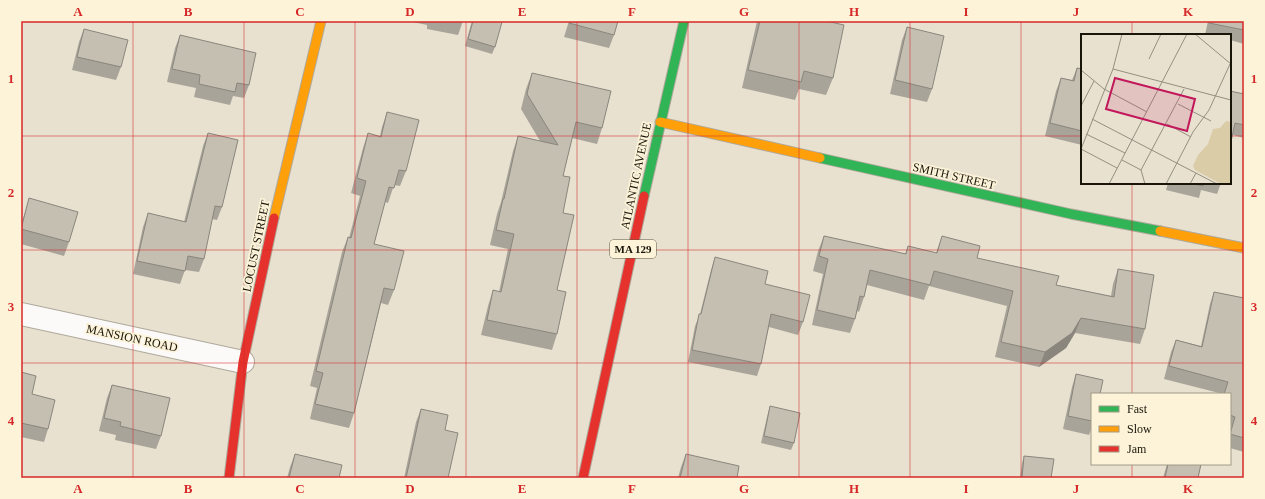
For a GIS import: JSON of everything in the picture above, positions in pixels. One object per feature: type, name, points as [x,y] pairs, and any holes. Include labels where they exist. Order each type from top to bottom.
[{"type":"street","name":"LOCUST STREET","points":[[229,478],[243,362],[281,185],[321,21]]},
{"type":"street","name":"ATLANTIC AVENUE","points":[[583,478],[660,122],[684,21]]},
{"type":"street","name":"SMITH STREET","points":[[660,122],[1071,214],[1244,248]]},
{"type":"street","name":"MANSION ROAD","points":[[21,314],[243,362]]},
{"type":"building","points":[[473,21],[502,22],[495,47],[468,39]]},
{"type":"building","points":[[570,21],[618,21],[614,35],[569,23]]},
{"type":"building","points":[[760,21],[826,21],[844,25],[833,78],[804,71],[801,82],[748,70]]},
{"type":"building","points":[[1210,21],[1244,21],[1244,30],[1209,23]]},
{"type":"building","points":[[907,27],[944,36],[932,89],[895,80]]},
{"type":"building","points":[[84,29],[128,40],[121,67],[77,57]]},
{"type":"building","points":[[180,35],[256,53],[249,85],[237,83],[235,92],[199,84],[200,75],[172,69]]},
{"type":"building","points":[[1077,68],[1081,69],[1081,131],[1050,123],[1061,78],[1074,81]]},
{"type":"building","points":[[532,73],[611,91],[602,128],[576,122],[563,176],[570,177],[563,213],[574,215],[557,290],[566,292],[557,334],[487,320],[493,290],[501,292],[514,234],[496,230],[518,136],[558,145],[527,94]]},
{"type":"building","points":[[1231,91],[1244,94],[1244,125],[1235,123],[1231,141]]},
{"type":"building","points":[[387,112],[419,120],[406,171],[399,170],[394,188],[389,187],[374,244],[404,251],[394,290],[384,288],[354,413],[315,404],[323,373],[316,371],[348,237],[351,238],[366,181],[357,178],[368,133],[381,137]]},
{"type":"building","points":[[208,133],[238,140],[222,207],[215,206],[204,259],[188,256],[185,271],[137,261],[148,213],[186,222]]},
{"type":"building","points":[[29,198],[78,212],[69,242],[21,229]]},
{"type":"building","points":[[824,236],[906,254],[908,246],[937,253],[942,236],[980,246],[977,258],[1059,276],[1056,285],[1114,297],[1118,269],[1154,275],[1145,329],[1081,318],[1072,333],[1045,352],[1001,342],[1013,291],[934,271],[930,285],[870,270],[864,297],[860,296],[855,319],[817,310],[828,259],[819,256]]},
{"type":"building","points":[[715,257],[768,271],[765,284],[810,295],[803,322],[771,314],[761,364],[692,350],[699,314],[701,314]]},
{"type":"building","points":[[1214,292],[1244,298],[1244,438],[1231,434],[1235,417],[1231,415],[1231,393],[1224,393],[1228,382],[1169,366],[1176,340],[1202,347]]},
{"type":"building","points":[[21,372],[36,376],[32,394],[55,400],[48,429],[21,423]]},
{"type":"building","points":[[1076,374],[1103,380],[1100,393],[1091,393],[1091,421],[1068,416]]},
{"type":"building","points":[[112,385],[170,398],[161,436],[120,426],[121,422],[104,418]]},
{"type":"building","points":[[770,406],[800,413],[794,443],[764,436]]},
{"type":"building","points":[[421,409],[448,415],[445,430],[458,433],[448,478],[406,478]]},
{"type":"building","points":[[295,454],[342,465],[339,478],[289,478]]},
{"type":"building","points":[[686,454],[739,466],[737,478],[680,478]]},
{"type":"building","points":[[1024,456],[1054,459],[1051,478],[1022,478]]},
{"type":"building","points":[[1168,465],[1201,465],[1198,478],[1165,478]]},
{"type":"traffic: fast","points":[[644,196],[684,21]]},
{"type":"traffic: fast","points":[[820,158],[1071,214],[1160,231]]},
{"type":"traffic: slow","points":[[274,218],[321,21]]},
{"type":"traffic: slow","points":[[660,122],[820,158]]},
{"type":"traffic: slow","points":[[1160,231],[1244,248]]},
{"type":"traffic: jam","points":[[583,478],[644,196]]},
{"type":"traffic: jam","points":[[229,478],[243,362],[274,218]]}]
